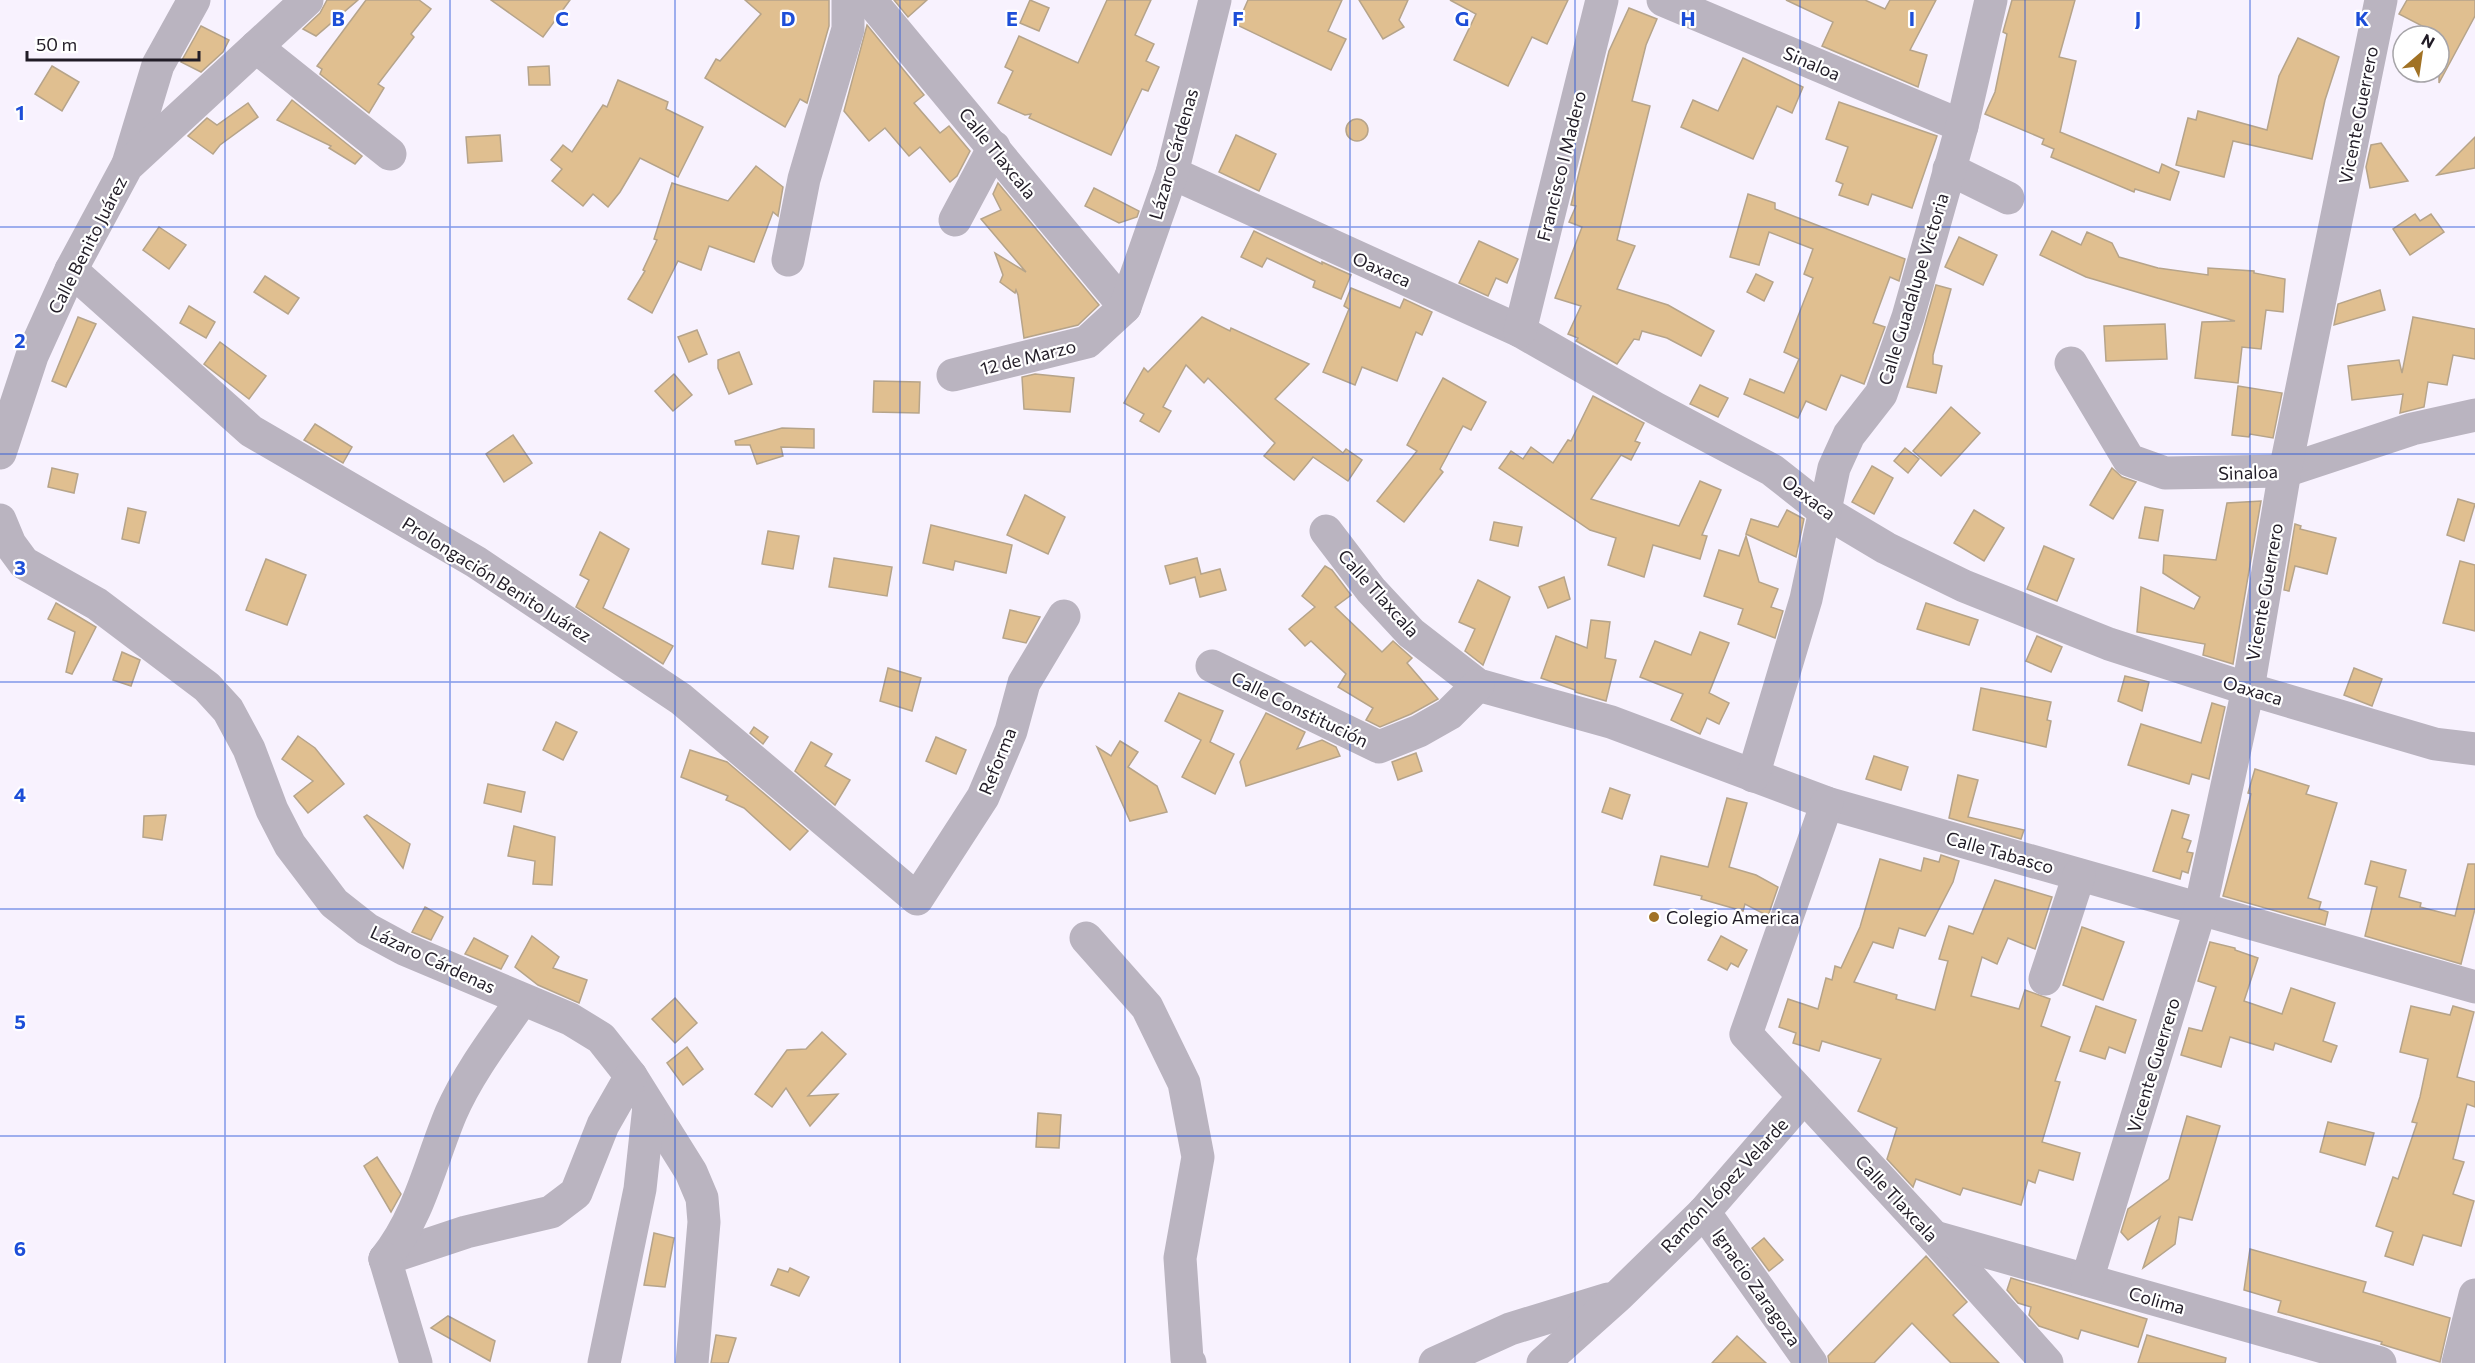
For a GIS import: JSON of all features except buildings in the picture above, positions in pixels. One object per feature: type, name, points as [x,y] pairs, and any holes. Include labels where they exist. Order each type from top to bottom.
[{"type":"street","points":[[127,166],[158,65],[194,0]]},
{"type":"street","name":"Calle Benito Juárez","points":[[0,453],[32,356],[71,270],[127,166],[307,0]]},
{"type":"street","points":[[788,260],[804,179],[848,29],[848,0]]},
{"type":"street","name":"Calle Tlaxcala","points":[[870,0],[1125,307]]},
{"type":"street","name":"Lázaro Cárdenas","points":[[1125,307],[1172,173],[1215,0]]},
{"type":"street","name":"Francisco I Madero","points":[[1520,331],[1602,0]]},
{"type":"street","name":"Sinaloa","points":[[1663,0],[1962,126]]},
{"type":"street","name":"Calle Guadalupe Victoria","points":[[1753,776],[1806,599],[1834,468],[1849,435],[1881,394],[1908,317],[1962,126],[1991,0]]},
{"type":"street","name":"Vicente Guerrero","points":[[2087,1280],[2200,910],[2248,689],[2285,471],[2381,0]]},
{"type":"street","points":[[256,47],[390,154]]},
{"type":"street","points":[[955,220],[994,147]]},
{"type":"street","points":[[1950,169],[2008,198]]},
{"type":"street","name":"Oaxaca","points":[[1172,173],[1520,331],[1655,408],[1772,470],[1824,511],[1886,548],[1964,586],[2109,644],[2248,689],[2435,744],[2475,749]]},
{"type":"street","name":"Prolongación Benito Juárez","points":[[71,270],[251,432],[476,562],[681,699],[917,899]]},
{"type":"street","name":"12 de Marzo","points":[[953,375],[1087,342],[1125,307]]},
{"type":"street","name":"Sinaloa","points":[[2071,363],[2129,460],[2165,473],[2285,471],[2412,429],[2475,415]]},
{"type":"street","name":"Lázaro Cárdenas","points":[[0,520],[10,544],[24,563],[97,604],[207,687],[228,710],[249,749],[272,810],[286,836],[311,875],[334,903],[366,929],[404,949],[570,1019],[601,1038],[631,1076],[691,1172],[702,1198],[704,1222],[692,1363]]},
{"type":"street","name":"Calle Tlaxcala","points":[[1326,531],[1371,590],[1411,633],[1478,685],[1530,700]]},
{"type":"street","name":"Reforma","points":[[917,899],[983,797],[1011,731],[1024,683],[1064,616]]},
{"type":"street","name":"Calle Constitución","points":[[1212,666],[1379,747],[1419,731],[1449,714],[1478,685]]},
{"type":"street","name":"Calle Tabasco","points":[[1530,700],[1611,722],[1827,803],[2475,987]]},
{"type":"street","name":"Calle Tlaxcala","points":[[1827,803],[1746,1034],[1803,1098],[1934,1236],[2037,1360]]},
{"type":"street","points":[[2045,979],[2079,875]]},
{"type":"street","points":[[1086,938],[1147,1007],[1184,1083],[1198,1156],[1180,1258],[1181,1304],[1187,1359],[1190,1363]]},
{"type":"street","points":[[385,1258],[403,1236],[426,1186],[452,1112],[482,1059],[522,1000]]},
{"type":"street","points":[[385,1258],[465,1232],[551,1212],[576,1193],[603,1125],[631,1076]]},
{"type":"street","name":"Ramón López Velarde","points":[[1543,1363],[1618,1296],[1704,1212],[1803,1098]]},
{"type":"street","points":[[604,1363],[640,1189],[649,1106]]},
{"type":"street","name":"Ignacio Zaragoza","points":[[1704,1212],[1810,1363]]},
{"type":"street","name":"Colima","points":[[1934,1236],[2379,1363]]},
{"type":"street","points":[[385,1258],[416,1363]]},
{"type":"street","points":[[2458,1363],[2475,1295]]},
{"type":"street","name":"Ramón López Velarde","points":[[1435,1363],[1510,1329],[1618,1296]]},
{"type":"place","name":"Colegio America","points":[[1654,917]]}]
